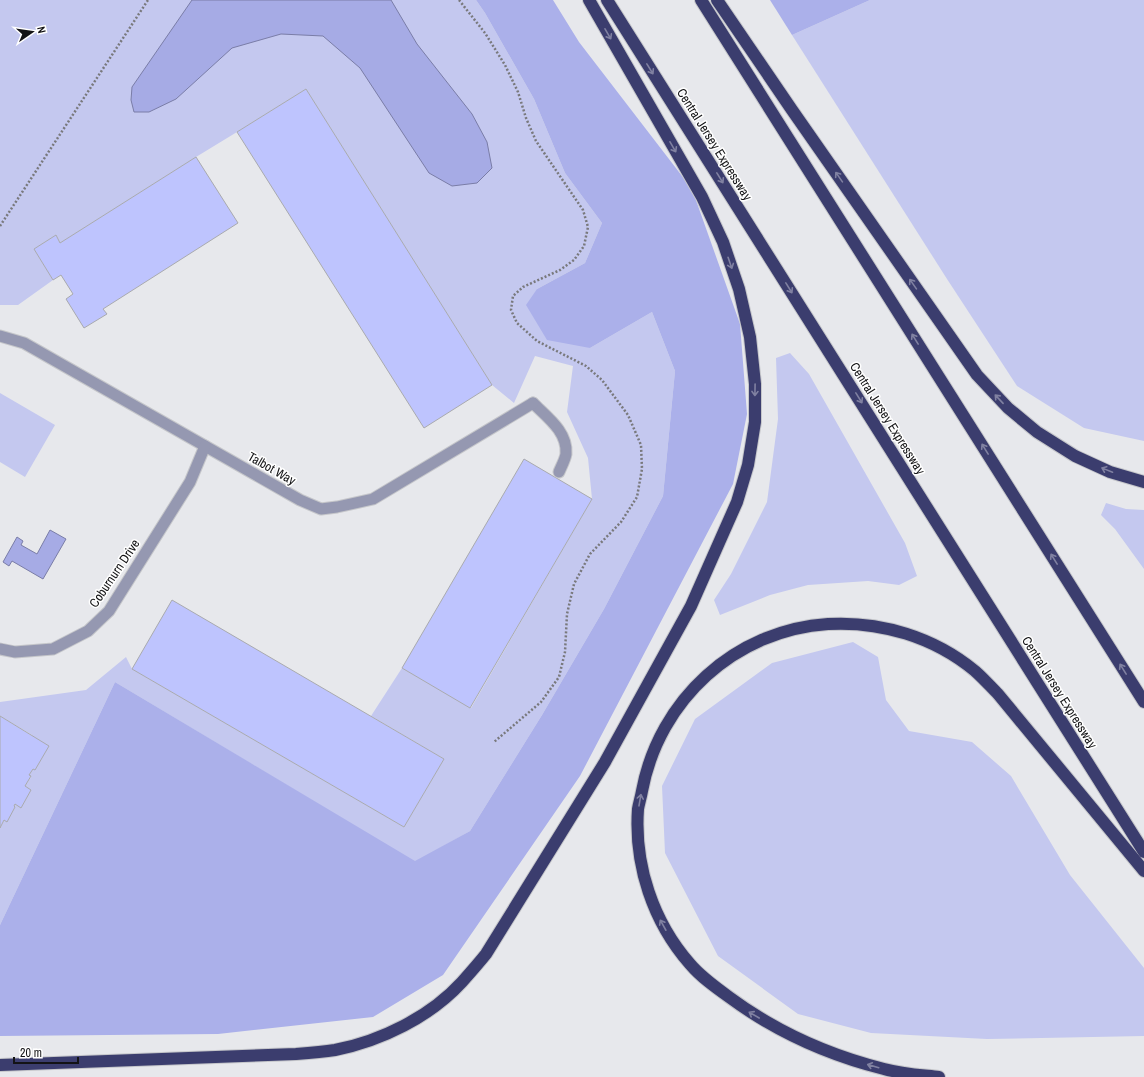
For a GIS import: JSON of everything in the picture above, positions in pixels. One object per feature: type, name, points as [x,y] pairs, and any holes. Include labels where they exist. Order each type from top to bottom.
[{"type":"highway","points":[[0,1065],[296,1054],[334,1050],[371,1040],[405,1025],[437,1005],[462,983],[486,954],[605,762],[687,613],[737,502],[748,465],[755,422],[755,384],[750,337],[739,289],[723,242],[702,197],[589,0]]},
{"type":"highway","name":"Central Jersey Expressway","points":[[607,0],[1144,852]]},
{"type":"highway","points":[[701,0],[1144,702]]},
{"type":"highway","points":[[717,0],[792,110],[978,375],[1008,408],[1037,432],[1075,456],[1110,472],[1144,482]]},
{"type":"highway","points":[[939,1077],[886,1070],[841,1057],[798,1039],[750,1013],[705,981],[672,942],[656,914],[644,880],[638,845],[638,809],[645,774],[657,740],[673,712],[694,687],[717,666],[744,648],[777,634],[812,625],[848,623],[883,627],[917,637],[949,653],[975,672],[998,694],[1144,871]]},
{"type":"street","name":"Talbot Way","points":[[0,336],[24,343],[300,500],[321,509],[373,499],[533,403],[560,430],[566,443],[566,456],[559,472]]},
{"type":"street","name":"Coburnurn Drive","points":[[0,649],[15,652],[53,649],[88,631],[109,611],[190,482],[204,446]]},
{"type":"path","points":[[0,226],[148,0]]},
{"type":"path","points":[[459,0],[485,33],[505,65],[518,92],[526,118],[536,142],[583,210],[588,227],[584,246],[574,260],[560,270],[523,288],[512,296],[511,310],[517,323],[537,341],[586,366],[602,380],[628,415],[640,445],[642,469],[637,497],[621,522],[590,554],[574,584],[567,614],[566,652],[559,677],[541,702],[494,742]]},
{"type":"shaded area","points":[[0,0],[476,0],[534,99],[565,173],[602,223],[585,263],[537,289],[590,348],[652,312],[675,371],[663,496],[604,609],[542,715],[470,831],[415,862],[115,682],[0,925],[0,828],[4,820],[7,821],[15,807],[15,804],[21,808],[31,790],[25,786],[31,777],[29,775],[33,769],[35,770],[32,735],[0,716],[0,702],[86,690],[126,657],[132,669],[404,827],[444,759],[371,716],[402,668],[471,708],[592,499],[588,458],[567,412],[573,366],[535,356],[514,403],[492,385],[306,89],[60,243],[56,235],[34,249],[53,280],[18,305],[0,305]]},
{"type":"shaded area","points":[[192,0],[391,0],[417,44],[472,114],[487,142],[492,168],[477,183],[452,186],[429,173],[360,68],[323,36],[281,34],[232,48],[176,99],[149,112],[134,112],[131,100],[132,87]]},
{"type":"shaded area","points":[[476,0],[553,0],[579,42],[692,189],[740,324],[747,414],[733,484],[580,776],[443,975],[373,1017],[218,1034],[0,1036],[0,925],[115,682],[415,861],[470,831],[542,715],[604,609],[663,496],[675,371],[652,312],[590,348],[547,340],[526,305],[537,289],[585,263],[602,223],[565,173],[534,99]]},
{"type":"shaded area","points":[[770,0],[870,0],[792,35]]},
{"type":"shaded area","points":[[870,0],[1144,0],[1144,441],[1084,428],[1017,386],[792,35]]},
{"type":"shaded area","points":[[790,353],[809,374],[905,543],[917,576],[899,585],[868,581],[808,585],[770,595],[720,615],[714,600],[731,574],[767,502],[778,419],[776,358]]},
{"type":"shaded area","points":[[0,393],[55,425],[25,477],[0,462]]},
{"type":"shaded area","points":[[1106,503],[1126,509],[1144,510],[1144,569],[1115,529],[1101,515]]},
{"type":"shaded area","points":[[50,530],[66,539],[43,579],[12,561],[9,566],[3,562],[17,537],[23,541],[21,545],[37,554]]},
{"type":"shaded area","points":[[853,642],[878,657],[886,700],[909,731],[972,742],[1011,776],[1070,875],[1144,968],[1144,1036],[987,1039],[871,1033],[798,1014],[718,956],[665,853],[662,786],[695,719],[772,663]]},
{"type":"building","points":[[306,89],[492,385],[424,428],[237,132]]},
{"type":"building","points":[[196,157],[238,223],[103,309],[107,314],[84,328],[66,299],[73,294],[61,275],[53,280],[34,249],[56,235],[60,243]]},
{"type":"building","points":[[524,459],[592,499],[470,708],[402,668]]},
{"type":"building","points":[[172,600],[444,759],[404,827],[132,669]]},
{"type":"building","points":[[0,716],[49,746],[35,770],[33,769],[29,775],[31,776],[25,786],[31,790],[21,808],[15,804],[15,807],[7,822],[4,820],[0,828]]}]
